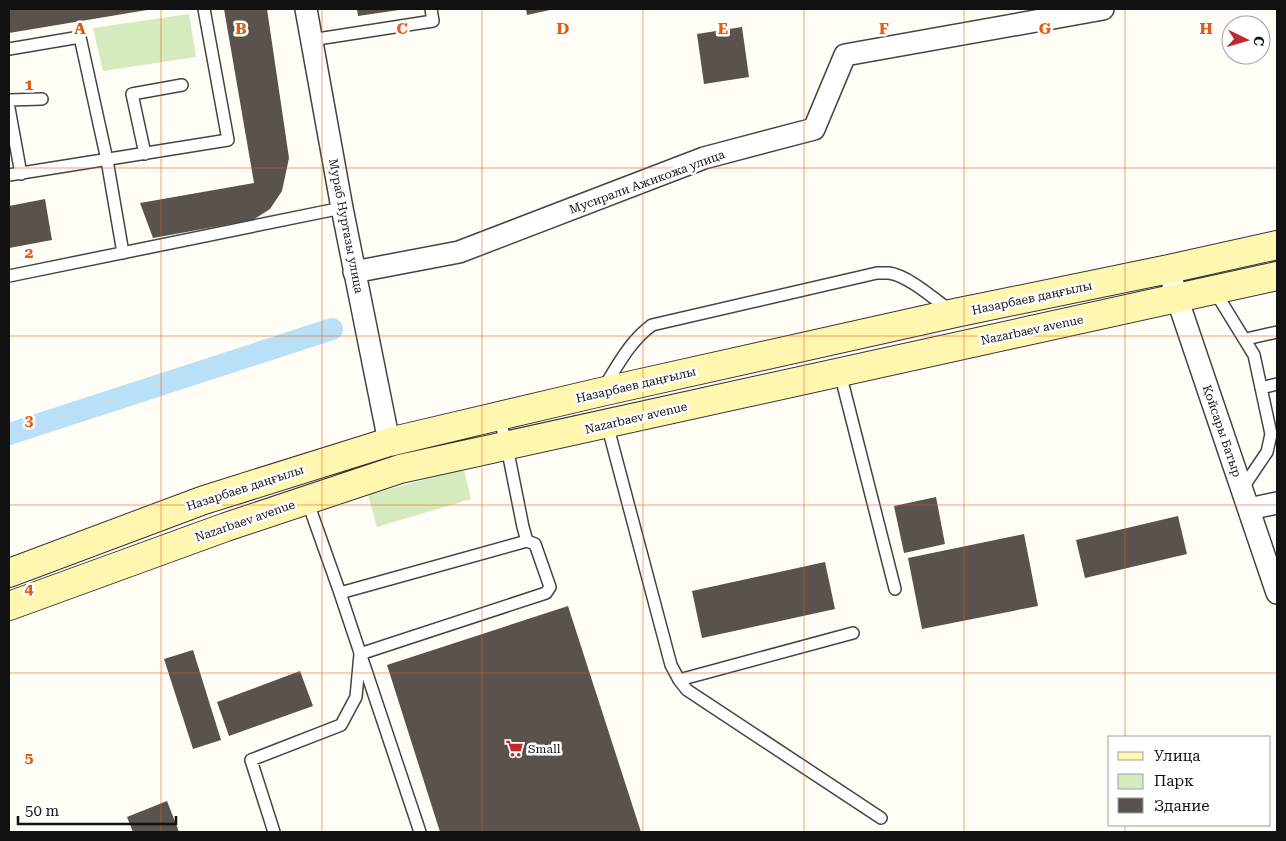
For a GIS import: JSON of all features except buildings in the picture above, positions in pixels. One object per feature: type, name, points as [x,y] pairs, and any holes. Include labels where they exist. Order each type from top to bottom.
[{"type":"main road","name":"Назарбаев даңғылы","points":[[9,573],[204,500],[388,442],[601,392],[1277,245]]},
{"type":"main road","name":"Nazarbaev avenue","points":[[9,606],[226,527],[400,469],[1277,276]]},
{"type":"main road","points":[[601,392],[607,424]]},
{"type":"street","name":"Мураб Нуртазы улица","points":[[306,9],[354,272],[388,442]]},
{"type":"street","name":"Мусирали Ажикожа улица","points":[[354,272],[459,252],[704,158],[814,129],[845,55],[1103,9]]},
{"type":"street","name":"Қойсары Батыр","points":[[1169,270],[1277,593]]},
{"type":"street","points":[[1249,509],[1277,502]]},
{"type":"lane","points":[[9,175],[228,140],[204,9]]},
{"type":"lane","points":[[311,40],[433,21],[431,9]]},
{"type":"lane","points":[[9,48],[80,37],[107,160],[123,253]]},
{"type":"lane","points":[[146,154],[132,94],[182,85]]},
{"type":"lane","points":[[9,100],[42,99]]},
{"type":"lane","points":[[9,108],[21,174]]},
{"type":"lane","points":[[9,276],[342,208]]},
{"type":"lane","points":[[601,392],[633,342],[652,326],[878,274],[888,273],[897,275],[955,314]]},
{"type":"lane","points":[[1214,290],[1246,339],[1254,355],[1271,434],[1267,452],[1242,489]]},
{"type":"lane","points":[[1246,339],[1277,332]]},
{"type":"lane","points":[[840,373],[895,589]]},
{"type":"lane","points":[[1261,388],[1277,384]]},
{"type":"lane","points":[[498,416],[507,446],[522,527],[527,541]]},
{"type":"lane","points":[[607,424],[671,665],[679,680],[687,690],[881,818]]},
{"type":"lane","points":[[307,500],[420,832]]},
{"type":"lane","points":[[340,593],[527,541],[535,544],[550,587],[546,593],[360,654]]},
{"type":"lane","points":[[679,680],[853,633]]},
{"type":"lane","points":[[274,832],[251,760],[341,725],[356,697],[360,654]]},
{"type":"green space","points":[[189,14],[196,57],[103,71],[93,28]]},
{"type":"green space","points":[[464,469],[471,499],[377,527],[368,495]]},
{"type":"waterway","points":[[9,434],[332,329]]},
{"type":"place","name":"Small","points":[[514,749]]}]
